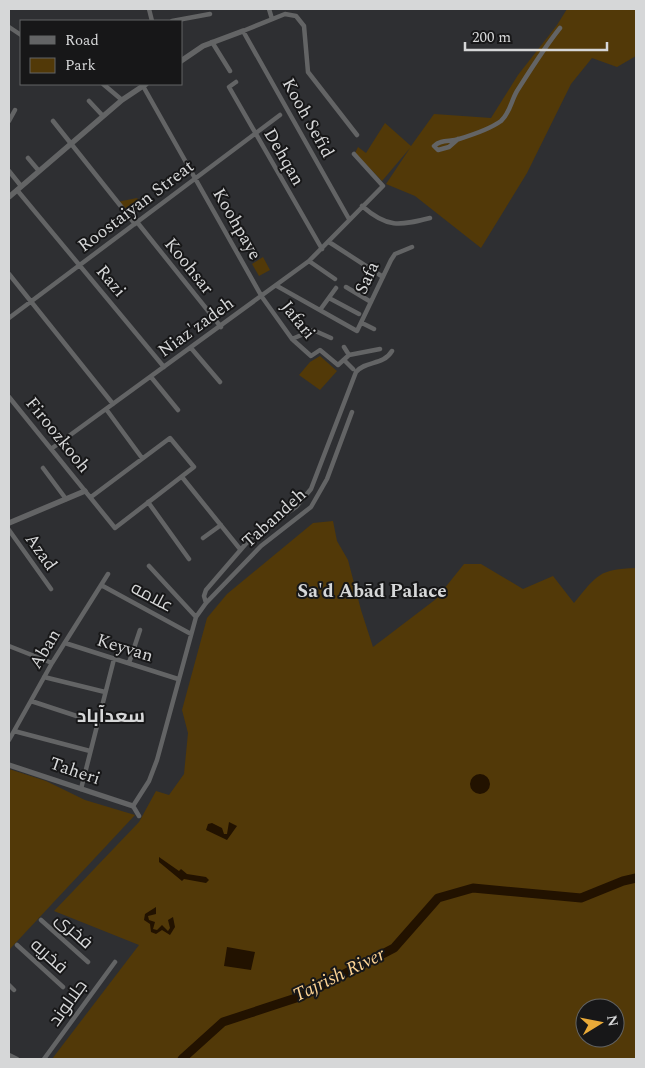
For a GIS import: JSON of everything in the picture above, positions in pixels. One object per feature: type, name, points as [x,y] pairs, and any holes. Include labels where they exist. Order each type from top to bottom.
[{"type":"street","points":[[269,9],[272,19]]},
{"type":"street","points":[[177,20],[210,14]]},
{"type":"street","points":[[182,60],[212,42],[286,14],[296,16],[304,26],[308,72],[357,136]]},
{"type":"street","points":[[9,27],[20,34]]},
{"type":"street","points":[[458,139],[438,142],[434,146],[438,150],[442,150],[458,139],[500,121],[510,110],[516,93],[538,56],[560,28]]},
{"type":"street","name":"Kooh Sefid","points":[[243,30],[349,218]]},
{"type":"street","points":[[212,42],[230,72]]},
{"type":"street","name":"Dehqan","points":[[236,82],[229,87],[254,134],[322,249]]},
{"type":"street","points":[[104,85],[122,100]]},
{"type":"street","points":[[9,197],[122,100],[144,85]]},
{"type":"street","name":"Koohpaye","points":[[144,85],[262,297]]},
{"type":"street","points":[[89,102],[103,116]]},
{"type":"street","points":[[9,121],[15,110]]},
{"type":"street","name":"Roostaiyan Streat","points":[[9,318],[280,115]]},
{"type":"street","name":"Koohsar","points":[[53,121],[221,326]]},
{"type":"street","name":"Niaz'zadeh","points":[[51,449],[277,286],[322,249],[349,218],[383,186],[354,154]]},
{"type":"street","points":[[28,158],[39,171]]},
{"type":"street","name":"Razi","points":[[9,170],[19,188],[164,367]]},
{"type":"street","points":[[362,206],[384,222],[395,224],[430,218]]},
{"type":"street","points":[[329,242],[383,277]]},
{"type":"street","name":"Safa","points":[[320,310],[357,331],[395,254],[412,247]]},
{"type":"street","points":[[309,261],[335,279]]},
{"type":"street","points":[[9,274],[113,404]]},
{"type":"street","points":[[277,286],[320,310],[336,288]]},
{"type":"street","points":[[346,287],[371,302]]},
{"type":"street","name":"Jafari","points":[[262,297],[292,340],[310,355],[320,350],[338,365],[344,360]]},
{"type":"street","points":[[329,298],[359,314]]},
{"type":"street","points":[[362,323],[374,329]]},
{"type":"street","points":[[292,340],[313,330],[331,338]]},
{"type":"street","points":[[344,347],[349,355]]},
{"type":"street","points":[[191,348],[220,382]]},
{"type":"street","points":[[353,369],[344,360],[349,355],[380,349]]},
{"type":"street","points":[[139,816],[132,806],[152,774],[196,617],[206,603],[204,596],[206,590],[240,549],[279,517],[296,507],[311,490],[352,379],[359,368],[384,360],[392,351]]},
{"type":"street","points":[[151,377],[178,410]]},
{"type":"street","name":"Firoozkooh","points":[[9,397],[115,528],[148,502]]},
{"type":"street","points":[[106,409],[142,458]]},
{"type":"street","name":"Tabandeh","points":[[206,603],[261,546],[312,507],[328,479],[352,412]]},
{"type":"street","points":[[90,497],[170,438],[194,467],[148,502],[189,559]]},
{"type":"street","points":[[43,468],[66,499]]},
{"type":"street","points":[[182,477],[240,549]]},
{"type":"street","points":[[9,523],[85,491]]},
{"type":"street","points":[[203,538],[220,525]]},
{"type":"street","name":"Azad","points":[[9,530],[51,589]]},
{"type":"street","points":[[149,566],[196,617]]},
{"type":"street","name":"Aban","points":[[9,740],[52,663],[108,574]]},
{"type":"street","name":"علامه","points":[[101,586],[191,634]]},
{"type":"street","points":[[129,664],[140,630]]},
{"type":"street","name":"Keyvan","points":[[64,643],[178,679]]},
{"type":"street","points":[[9,646],[52,663]]},
{"type":"street","points":[[80,789],[114,659]]},
{"type":"street","points":[[44,677],[105,692]]},
{"type":"street","points":[[31,702],[98,722]]},
{"type":"street","points":[[14,731],[90,751]]},
{"type":"street","name":"Taheri","points":[[9,765],[132,806]]},
{"type":"street","name":"فخری","points":[[41,920],[88,962]]},
{"type":"street","name":"فخریه","points":[[17,946],[63,987]]},
{"type":"street","name":"جلالوند","points":[[44,1059],[115,962]]},
{"type":"street","points":[[9,985],[14,990]]},
{"type":"street","points":[[9,1055],[18,1059]]},
{"type":"green space","points":[[567,9],[636,9],[636,56],[617,67],[592,58],[571,84],[527,173],[481,248],[415,196],[386,184],[410,148],[382,181],[355,153],[358,147],[366,153],[385,123],[411,146],[434,114],[491,118],[518,75],[557,25]]},
{"type":"green space","points":[[137,198],[142,204],[129,212],[117,202]]},
{"type":"green space","points":[[263,257],[270,270],[259,276],[252,264]]},
{"type":"green space","points":[[320,356],[337,371],[320,390],[299,375],[310,362]]},
{"type":"green space","points":[[333,521],[337,541],[348,560],[373,647],[436,599],[464,564],[481,564],[523,589],[553,576],[574,603],[600,575],[614,570],[636,568],[636,1059],[52,1059],[139,945],[54,911],[139,822],[156,791],[169,795],[184,774],[188,733],[182,710],[207,618],[227,594],[313,523]]},
{"type":"green space","points":[[9,769],[46,781],[85,800],[135,815],[9,950]]},
{"type":"shaded area","points":[[480,774],[487,777],[490,784],[487,791],[480,794],[473,791],[470,784],[473,777]]},
{"type":"shaded area","points":[[229,822],[237,826],[227,840],[206,830],[208,824],[212,823],[222,828],[224,834],[227,834]]},
{"type":"shaded area","points":[[159,857],[179,871],[181,869],[187,874],[206,877],[209,880],[206,883],[184,879],[182,881],[159,862]]},
{"type":"shaded area","points":[[156,907],[156,914],[148,916],[149,920],[155,922],[153,929],[157,930],[162,925],[168,931],[170,928],[168,920],[173,917],[175,927],[170,935],[162,930],[156,934],[151,932],[150,924],[144,920],[145,914]]},
{"type":"shaded area","points":[[227,947],[255,952],[251,970],[224,966]]},
{"type":"waterway","name":"Tajrish River","points":[[182,1059],[223,1022],[302,996],[394,948],[438,898],[473,888],[581,898],[623,881],[636,878]]},
{"type":"district","name":"Sa'd Abād Palace","points":[[372,591]]},
{"type":"district","name":"سعدآباد","points":[[111,716]]}]
